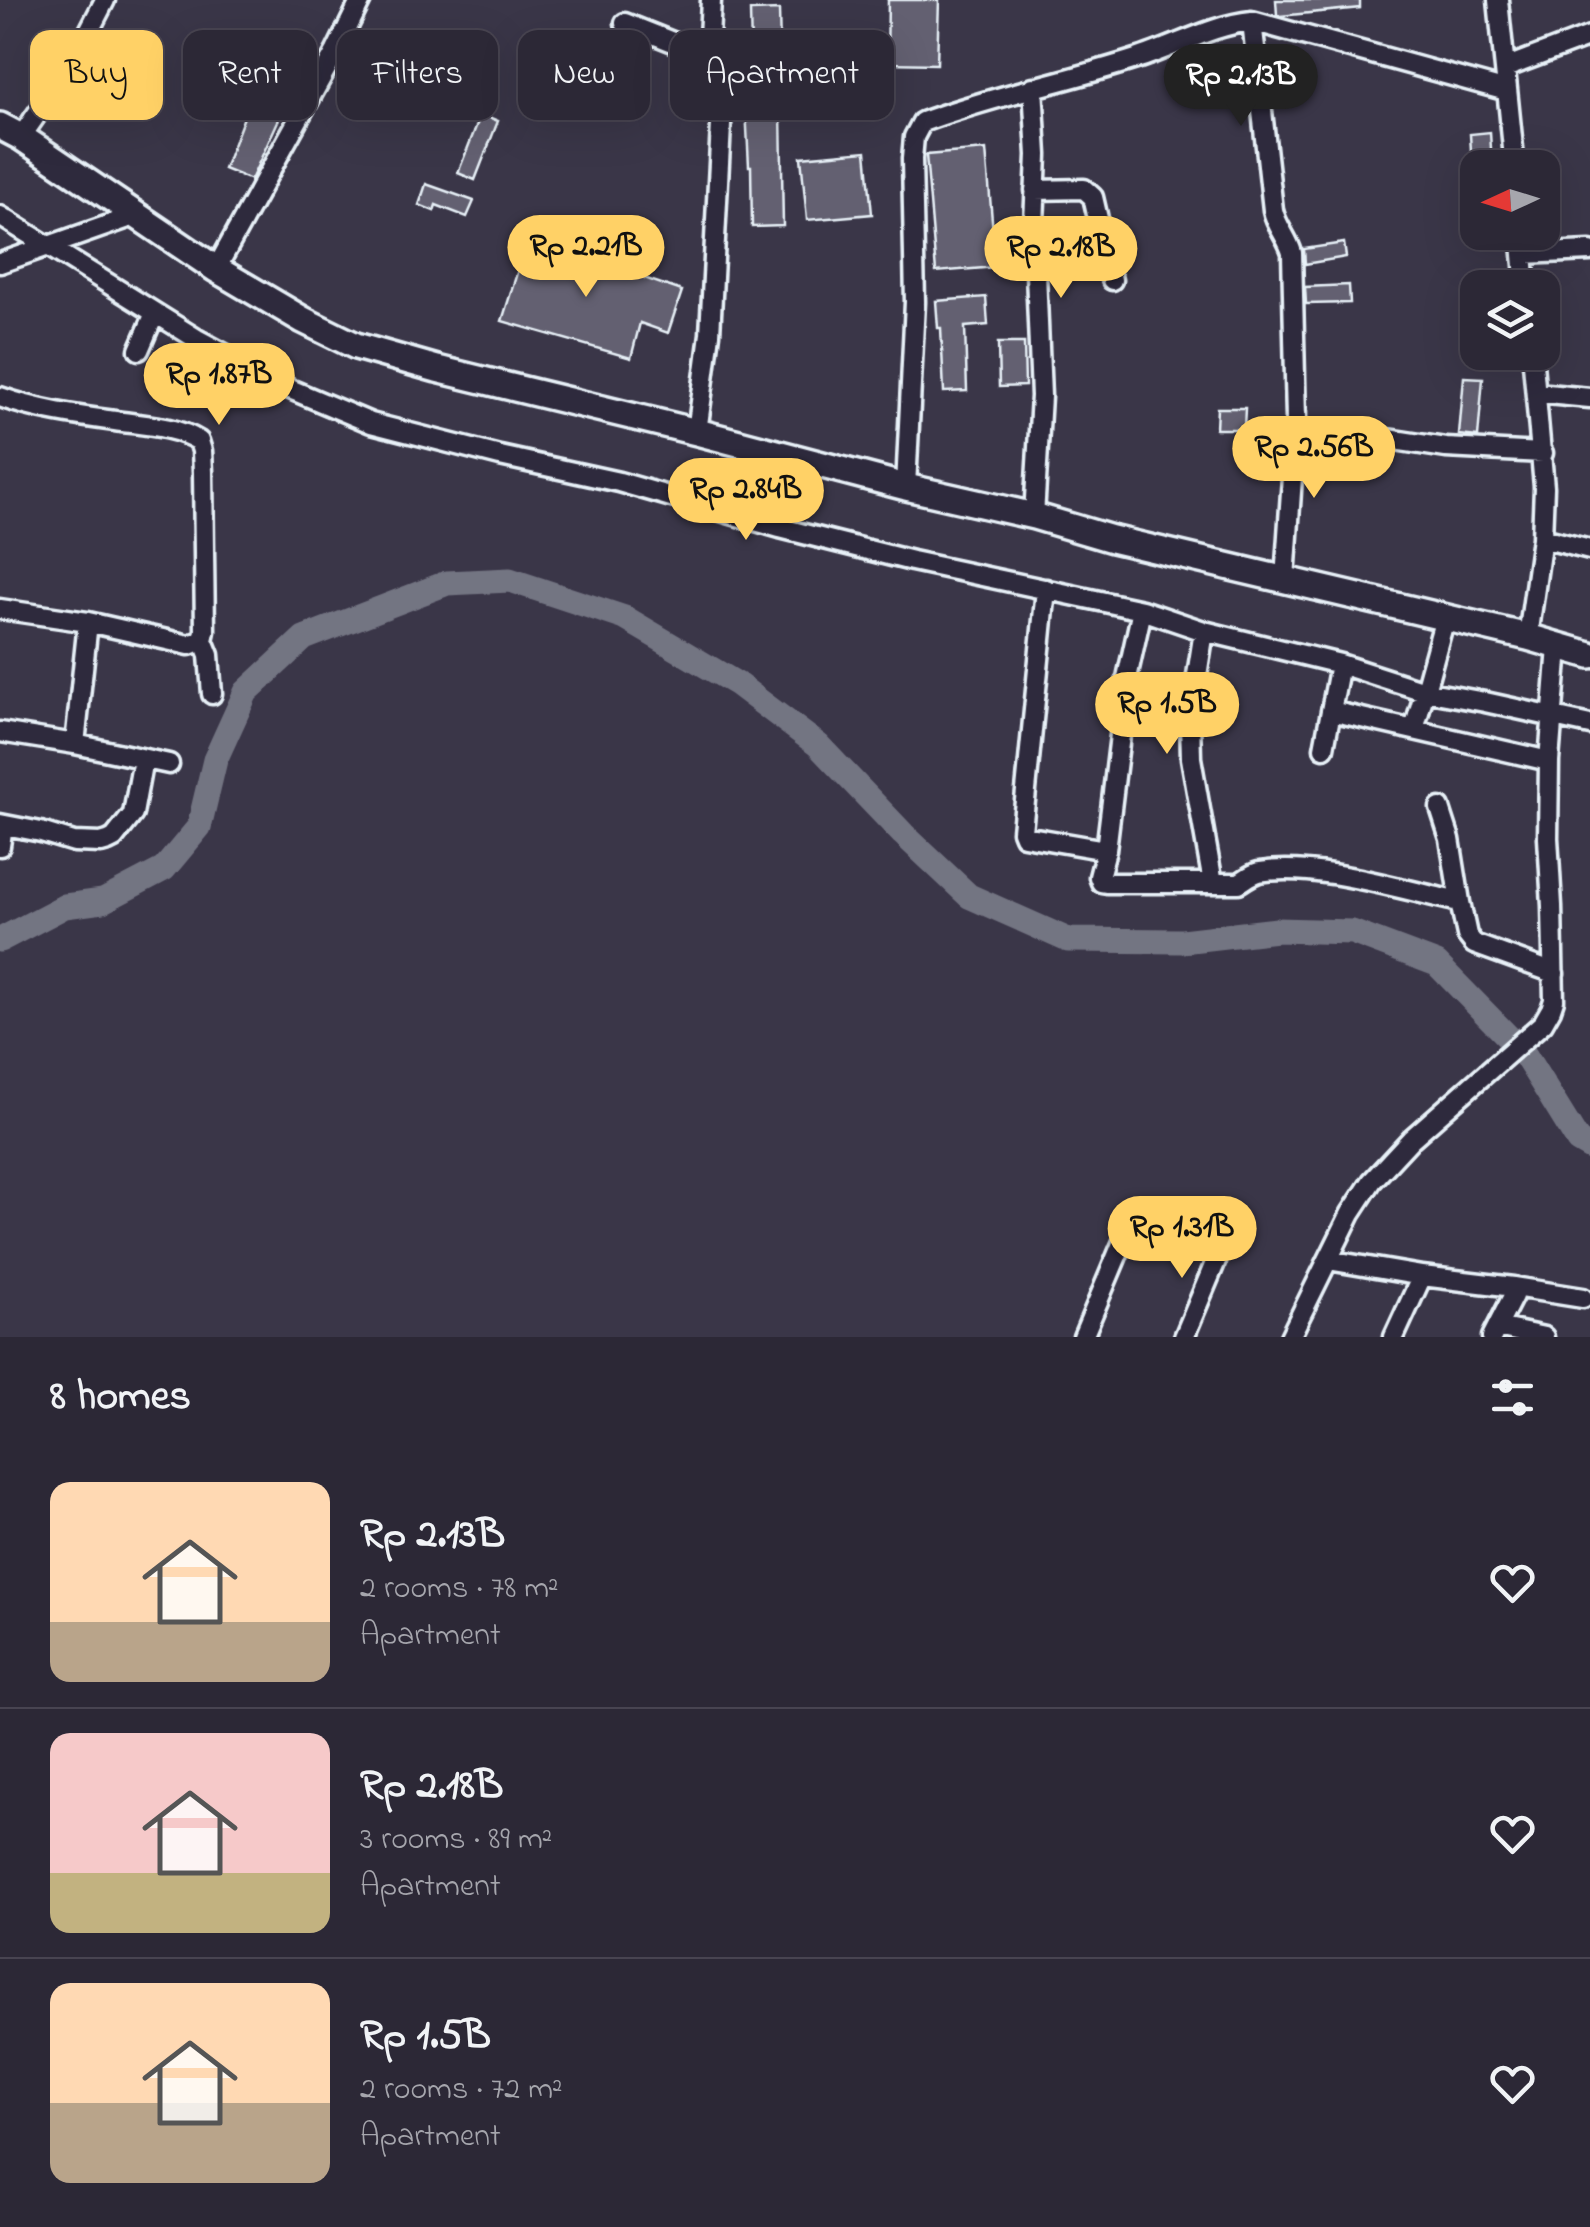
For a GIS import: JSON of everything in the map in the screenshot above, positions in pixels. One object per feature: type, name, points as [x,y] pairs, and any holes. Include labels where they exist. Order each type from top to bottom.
[{"type":"highway","points":[[10,132],[216,269],[356,346],[1112,539],[1590,655]]},
{"type":"street","points":[[10,132],[73,62],[105,0]]},
{"type":"street","points":[[216,269],[360,0]]},
{"type":"street","points":[[710,30],[712,0]]},
{"type":"street","points":[[1498,0],[1512,150]]},
{"type":"street","points":[[906,487],[914,302],[912,159],[914,138],[922,122],[1033,86],[1140,58],[1233,23],[1252,21],[1507,91]]},
{"type":"street","points":[[1252,21],[1272,210],[1292,253],[1296,419],[1285,579]]},
{"type":"street","points":[[625,23],[670,41]]},
{"type":"street","points":[[1505,68],[1590,36]]},
{"type":"street","points":[[1033,86],[1041,396],[1034,516]]},
{"type":"street","points":[[697,432],[710,334],[721,120]]},
{"type":"street","points":[[1036,190],[1084,189],[1093,197],[1112,280]]},
{"type":"street","points":[[0,263],[136,215]]},
{"type":"street","points":[[0,216],[155,313],[290,389],[371,423],[619,482],[893,556],[1142,610],[1204,631],[1340,664],[1424,691],[1590,725]]},
{"type":"street","points":[[1523,250],[1524,270]]},
{"type":"street","points":[[1523,254],[1590,251]]},
{"type":"street","points":[[139,350],[155,313]]},
{"type":"street","points":[[1528,637],[1542,538],[1544,488],[1534,370]]},
{"type":"street","points":[[1536,394],[1590,398]]},
{"type":"street","points":[[0,397],[76,416],[152,426],[199,441],[203,472],[203,640],[209,655],[212,694]]},
{"type":"street","points":[[1388,440],[1446,448],[1543,453]]},
{"type":"street","points":[[1542,538],[1590,550]]},
{"type":"street","points":[[1046,589],[1022,833],[1106,850]]},
{"type":"street","points":[[0,609],[88,622],[189,645],[203,640]]},
{"type":"street","points":[[1142,610],[1127,678],[1100,876],[1104,882],[1239,883],[1262,872],[1335,874],[1460,902]]},
{"type":"street","points":[[1414,730],[1444,618]]},
{"type":"street","points":[[74,744],[88,622]]},
{"type":"street","points":[[1204,631],[1190,720],[1191,758],[1213,883]]},
{"type":"street","points":[[1290,1337],[1351,1213],[1372,1181],[1411,1139],[1543,1023],[1552,1010],[1549,761],[1558,647]]},
{"type":"street","points":[[1324,748],[1340,664]]},
{"type":"street","points":[[1331,711],[1549,761]]},
{"type":"street","points":[[0,732],[169,764]]},
{"type":"street","points":[[0,846],[1,824],[74,842],[101,843],[114,838],[133,814],[143,760]]},
{"type":"street","points":[[1440,808],[1450,839],[1466,934],[1474,944],[1554,973]]},
{"type":"street","points":[[1083,1337],[1132,1220]]},
{"type":"street","points":[[1184,1337],[1223,1244]]},
{"type":"street","points":[[1328,1260],[1582,1298]]},
{"type":"street","points":[[1394,1337],[1422,1276]]},
{"type":"street","points":[[1514,1287],[1495,1332],[1544,1337]]},
{"type":"building","points":[[888,0],[939,0],[937,64],[894,63],[894,30],[888,30]]},
{"type":"building","points":[[1276,0],[1360,0],[1360,8],[1280,16]]},
{"type":"building","points":[[779,10],[780,30],[750,30],[750,11]]},
{"type":"building","points":[[243,120],[279,120],[251,180],[224,169]]},
{"type":"building","points":[[479,120],[498,121],[475,180],[458,173]]},
{"type":"building","points":[[747,120],[781,120],[783,226],[752,227]]},
{"type":"building","points":[[1490,132],[1491,150],[1471,150],[1470,134]]},
{"type":"building","points":[[986,150],[996,267],[936,272],[926,155]]},
{"type":"building","points":[[866,151],[872,214],[807,220],[801,157]]},
{"type":"building","points":[[426,184],[474,201],[467,217],[436,205],[434,211],[419,205]]},
{"type":"building","points":[[528,238],[682,291],[668,333],[640,323],[631,358],[502,321]]},
{"type":"building","points":[[1344,243],[1346,257],[1305,264],[1304,249]]},
{"type":"building","points":[[1349,285],[1350,303],[1306,304],[1305,287]]},
{"type":"building","points":[[986,297],[988,325],[965,327],[967,391],[944,392],[936,301]]},
{"type":"building","points":[[998,343],[1024,343],[1025,386],[999,387]]},
{"type":"building","points":[[1464,377],[1483,378],[1478,437],[1459,435]]},
{"type":"building","points":[[1217,408],[1245,408],[1244,429],[1216,429]]},
{"type":"waterway","points":[[0,940],[65,906],[103,901],[164,869],[199,827],[215,760],[246,692],[304,638],[447,583],[510,580],[625,618],[737,684],[818,745],[969,896],[1068,940],[1182,941],[1277,930],[1352,932],[1437,964],[1523,1052],[1578,1141],[1590,1148]]}]
